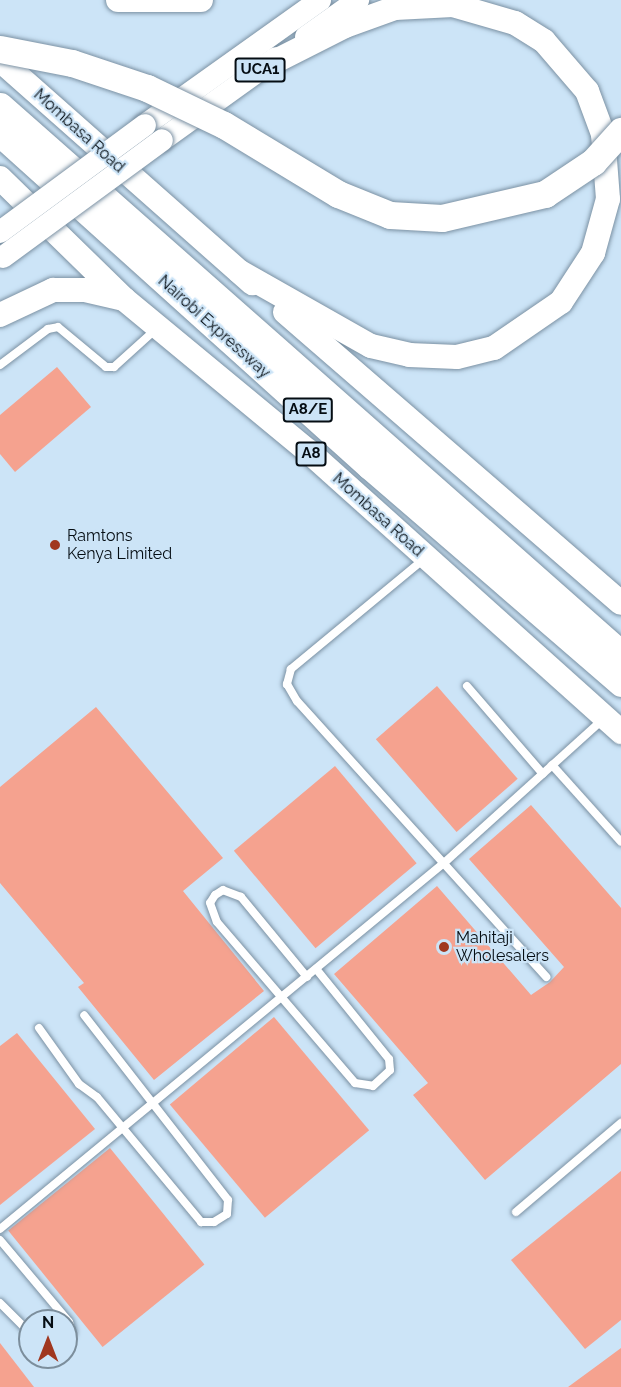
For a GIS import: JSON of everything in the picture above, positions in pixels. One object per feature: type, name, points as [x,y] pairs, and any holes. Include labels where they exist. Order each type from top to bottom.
[{"type":"highway","points":[[118,0],[201,0]]},
{"type":"highway","points":[[240,272],[372,346],[409,355],[457,357],[494,348],[561,302],[593,253],[608,199],[605,143],[587,91],[544,41],[515,23],[453,5],[395,8],[345,26],[262,68]]},
{"type":"highway","points":[[0,49],[72,63],[147,88],[224,125],[338,194],[390,215],[442,218],[545,194],[593,162],[621,131]]},
{"type":"highway","name":"Mombasa Road","points":[[0,60],[621,603]]},
{"type":"highway","name":"Nairobi Expressway","points":[[0,106],[621,654]]},
{"type":"highway","name":"Nairobi Expressway","points":[[0,133],[362,458],[621,683]]},
{"type":"highway","name":"Mombasa Road","points":[[0,178],[124,299],[308,452],[613,725]]},
{"type":"highway","points":[[0,315],[53,290],[85,290],[124,299]]},
{"type":"main road","name":"UCA1","points":[[0,232],[320,0]]},
{"type":"main road","name":"UCA1","points":[[1,258],[358,0]]},
{"type":"lane","points":[[0,365],[48,329],[58,327],[106,367],[114,367],[158,327]]},
{"type":"lane","points":[[425,558],[291,669],[287,684],[297,701],[445,862],[546,977]]},
{"type":"lane","points":[[467,686],[543,774]]},
{"type":"lane","points":[[0,1229],[445,862],[552,765],[613,725]]},
{"type":"lane","points":[[552,765],[621,842]]},
{"type":"lane","points":[[307,977],[241,897],[223,890],[215,895],[210,903],[217,922],[355,1083],[373,1086],[387,1074],[389,1059],[316,969]]},
{"type":"lane","points":[[39,1028],[79,1084],[98,1096],[122,1129],[201,1222],[214,1222],[227,1214],[228,1200],[84,1015]]},
{"type":"lane","points":[[516,1212],[621,1122]]},
{"type":"lane","points":[[0,1240],[58,1309]]},
{"type":"lane","points":[[0,1303],[18,1321]]},
{"type":"building","points":[[57,367],[91,407],[15,472],[0,454],[0,415]]},
{"type":"building","points":[[437,686],[518,779],[457,832],[376,739]]},
{"type":"building","points":[[96,707],[223,858],[183,891],[264,991],[154,1080],[78,987],[84,983],[0,883],[0,787]]},
{"type":"building","points":[[335,766],[417,863],[316,948],[234,851]]},
{"type":"building","points":[[531,805],[621,908],[621,1064],[485,1180],[413,1095],[428,1083],[334,974],[437,886],[531,995],[550,982],[564,967],[469,859]]},
{"type":"building","points":[[274,1017],[369,1130],[265,1218],[170,1104]]},
{"type":"building","points":[[17,1033],[95,1129],[0,1205],[0,1046]]},
{"type":"building","points":[[110,1148],[204,1265],[103,1347],[78,1317],[78,1309],[72,1309],[8,1230]]},
{"type":"building","points":[[621,1171],[621,1320],[585,1349],[511,1260]]},
{"type":"building","points":[[0,1343],[34,1387],[0,1387]]},
{"type":"building","points":[[621,1348],[621,1387],[568,1387],[598,1365]]},
{"type":"place","name":"Ramtons Kenya Limited","points":[[55,545]]},
{"type":"place","name":"Mahitaji Wholesalers","points":[[444,947]]}]
